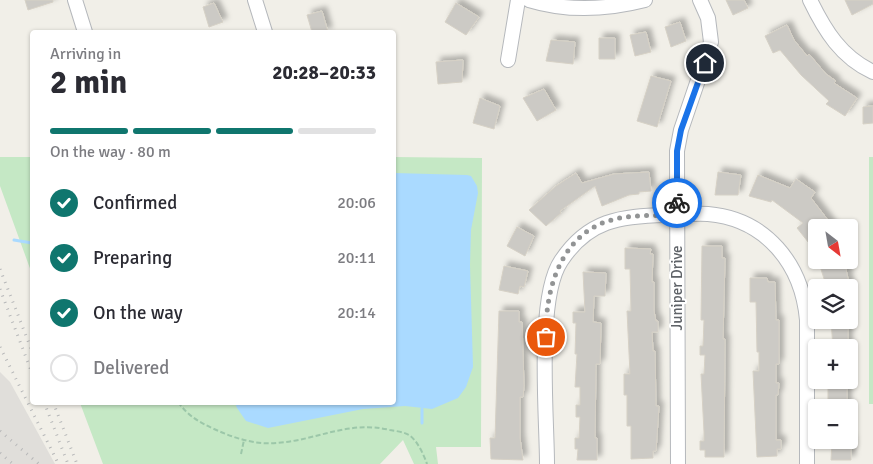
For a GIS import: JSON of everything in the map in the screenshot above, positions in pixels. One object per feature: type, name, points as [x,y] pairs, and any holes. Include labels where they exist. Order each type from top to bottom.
[{"type":"street","points":[[75,0],[84,30]]},
{"type":"street","points":[[255,0],[264,30]]},
{"type":"street","points":[[508,60],[518,0]]},
{"type":"street","points":[[529,0],[547,6],[575,9],[609,9],[645,0]]},
{"type":"street","name":"Juniper Drive","points":[[678,464],[677,151],[681,130],[711,42],[708,18],[700,0]]},
{"type":"street","points":[[810,0],[822,24],[842,53],[859,66],[873,72]]},
{"type":"street","points":[[547,464],[546,319],[550,288],[560,262],[582,234],[607,221],[630,216],[708,214],[735,220],[755,229],[776,244],[794,273],[805,302],[807,320],[807,464]]},
{"type":"path","points":[[180,405],[186,413],[197,421],[244,440],[277,443],[348,427],[371,426],[409,435],[427,464]]},
{"type":"path","points":[[241,454],[244,440]]},
{"type":"shaded area","points":[[0,372],[10,382],[55,464],[0,464]]},
{"type":"green space","points":[[0,157],[30,157],[30,268],[0,186]]},
{"type":"green space","points":[[396,157],[482,158],[481,447],[436,447],[438,464],[414,464],[403,440],[380,464],[103,464],[81,405],[396,405]]},
{"type":"green space","points":[[869,157],[873,157],[873,404],[869,404]]},
{"type":"water","points":[[396,173],[471,176],[477,186],[478,193],[471,230],[470,265],[473,367],[466,387],[458,398],[432,409],[405,406],[363,409],[268,428],[246,421],[236,405],[396,405]]},
{"type":"building","points":[[25,0],[53,0],[53,2],[28,10]]},
{"type":"building","points":[[726,0],[744,0],[748,8],[733,15]]},
{"type":"building","points":[[845,0],[873,0],[873,4],[852,15]]},
{"type":"building","points":[[214,3],[223,22],[209,27],[203,7]]},
{"type":"building","points":[[456,3],[479,17],[466,35],[445,22]]},
{"type":"building","points":[[322,11],[327,30],[311,30],[307,15]]},
{"type":"building","points":[[680,22],[686,41],[671,47],[665,27]]},
{"type":"building","points":[[787,25],[794,40],[807,56],[809,54],[826,74],[836,81],[834,83],[857,98],[845,116],[826,104],[829,101],[801,75],[780,50],[773,53],[765,36]]},
{"type":"building","points":[[646,32],[651,52],[635,56],[630,35]]},
{"type":"building","points":[[599,38],[615,38],[615,59],[599,59]]},
{"type":"building","points":[[551,40],[575,42],[573,64],[546,61]]},
{"type":"building","points":[[463,60],[462,82],[438,84],[436,62]]},
{"type":"building","points":[[651,76],[671,81],[657,127],[637,121]]},
{"type":"building","points":[[544,89],[556,110],[537,121],[523,98]]},
{"type":"building","points":[[480,98],[500,106],[494,129],[473,123]]},
{"type":"building","points":[[873,106],[873,123],[863,124],[863,107]]},
{"type":"building","points":[[649,172],[651,191],[629,195],[602,206],[595,186],[560,211],[561,213],[546,226],[529,210],[556,186],[576,173],[582,183],[614,174]]},
{"type":"building","points":[[718,172],[741,175],[738,195],[715,195]]},
{"type":"building","points":[[758,175],[790,188],[796,179],[815,192],[811,198],[827,219],[808,219],[808,242],[797,228],[803,223],[772,200],[771,202],[749,196]]},
{"type":"building","points":[[517,227],[534,236],[525,256],[507,246]]},
{"type":"building","points":[[702,246],[722,246],[722,258],[725,258],[723,339],[725,339],[724,457],[705,457],[705,450],[700,450],[700,441],[704,441],[701,374],[704,374],[705,355],[700,355],[700,346],[703,346],[704,320],[701,320]]},
{"type":"building","points":[[625,248],[651,249],[650,254],[653,254],[652,282],[654,282],[654,311],[656,321],[658,321],[658,332],[652,332],[653,351],[655,351],[656,406],[659,406],[656,451],[653,451],[653,458],[631,459],[631,426],[627,426],[627,395],[624,395],[624,374],[630,374],[627,311],[631,311],[630,269],[625,269]]},
{"type":"building","points":[[504,266],[528,271],[524,287],[520,286],[518,294],[499,290]]},
{"type":"building","points":[[821,269],[846,269],[848,279],[824,279]]},
{"type":"building","points":[[583,272],[606,273],[605,296],[594,296],[593,322],[601,323],[600,364],[596,364],[595,438],[597,438],[597,460],[577,460],[578,449],[575,449],[575,438],[579,438],[580,417],[576,417],[576,405],[580,405],[580,387],[575,387],[577,354],[575,354],[576,323],[573,323],[573,312],[585,312]]},
{"type":"building","points":[[750,278],[767,278],[768,282],[775,282],[776,320],[779,320],[779,364],[776,364],[776,383],[779,383],[778,395],[776,395],[776,440],[781,440],[781,449],[777,449],[777,456],[757,457],[753,371],[759,371],[759,352],[757,352],[756,302],[750,302]]},
{"type":"building","points":[[499,311],[519,311],[519,322],[522,322],[524,386],[523,397],[520,397],[520,438],[523,460],[491,459],[490,438],[495,438]]},
{"type":"building","points":[[832,329],[848,329],[848,339],[832,339]]},
{"type":"building","points":[[828,389],[847,389],[847,399],[828,399]]},
{"type":"building","points":[[832,449],[851,449],[851,460],[831,460]]},
{"type":"waterway","points":[[14,240],[30,243]]},
{"type":"waterway","points":[[422,409],[422,423]]},
{"type":"railway","points":[[0,269],[30,346]]},
{"type":"railway","points":[[0,289],[30,368]]},
{"type":"railway","points":[[0,347],[58,463]]},
{"type":"railway","points":[[45,405],[68,464]]},
{"type":"railway","points":[[54,405],[77,464]]},
{"type":"railway","points":[[0,431],[39,464]]},
{"type":"railway","points":[[0,453],[13,464]]},
{"type":"way so far","points":[[546,337],[550,288],[560,262],[582,234],[607,221],[630,216],[676,215],[677,203]]},
{"type":"route","points":[[677,203],[677,151],[681,130],[705,63]]}]
